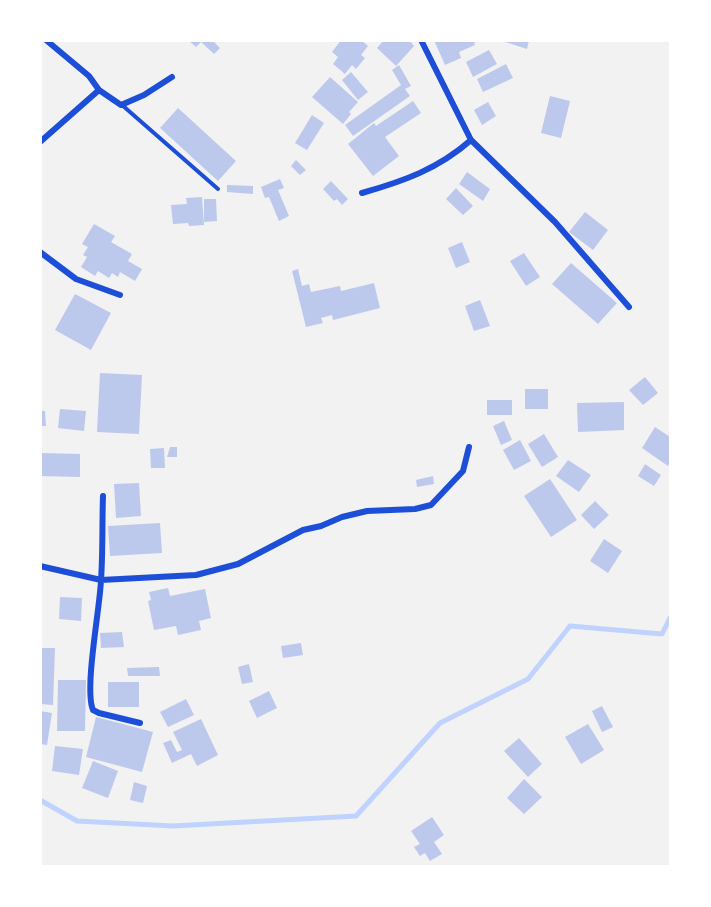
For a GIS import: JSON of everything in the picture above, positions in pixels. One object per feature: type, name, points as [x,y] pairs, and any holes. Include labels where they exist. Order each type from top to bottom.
[{"type":"street","points":[[46,40],[89,76],[99,90],[121,105],[144,95],[172,77]]},
{"type":"street","points":[[421,40],[471,140],[555,222],[629,307]]},
{"type":"street","points":[[40,142],[99,90]]},
{"type":"street","points":[[362,193],[393,184],[432,168],[453,156],[471,140]]},
{"type":"street","points":[[40,252],[76,279],[120,295]]},
{"type":"street","points":[[40,566],[101,580],[195,574],[238,564],[303,530],[321,526],[342,517],[367,511],[415,510],[431,505],[463,471],[469,447]]},
{"type":"street","points":[[103,496],[101,580],[91,705],[93,710],[99,713],[140,723]]},
{"type":"lane","points":[[121,105],[218,189]]},
{"type":"building","points":[[188,40],[212,40],[220,48],[214,54],[201,42],[196,47]]},
{"type":"building","points":[[341,40],[361,40],[368,46],[361,55],[365,58],[356,69],[352,65],[345,74],[333,64],[338,57],[332,52]]},
{"type":"building","points":[[384,40],[409,40],[414,46],[396,66],[377,48]]},
{"type":"building","points":[[434,40],[479,40],[474,43],[475,45],[459,52],[461,58],[445,65]]},
{"type":"building","points":[[499,40],[529,40],[527,49]]},
{"type":"building","points":[[489,50],[497,64],[473,77],[466,62]]},
{"type":"building","points":[[506,64],[513,78],[483,92],[477,79]]},
{"type":"building","points":[[399,65],[411,86],[405,89],[410,96],[353,136],[345,125],[401,85],[392,70]]},
{"type":"building","points":[[351,72],[368,92],[358,100],[342,80]]},
{"type":"building","points":[[330,77],[358,102],[349,112],[351,114],[343,124],[312,97]]},
{"type":"building","points":[[550,96],[570,101],[561,138],[541,133]]},
{"type":"building","points":[[413,101],[421,113],[385,137],[399,156],[373,176],[348,144],[374,123],[376,126]]},
{"type":"building","points":[[488,102],[496,116],[482,125],[474,110]]},
{"type":"building","points":[[178,108],[236,161],[218,181],[160,128]]},
{"type":"building","points":[[312,115],[324,123],[307,150],[295,143]]},
{"type":"building","points":[[296,160],[306,170],[300,175],[291,166]]},
{"type":"building","points":[[467,172],[490,189],[483,201],[459,184]]},
{"type":"building","points":[[280,179],[284,188],[278,190],[289,216],[279,221],[269,197],[265,198],[261,187]]},
{"type":"building","points":[[331,181],[348,199],[342,205],[337,199],[334,201],[323,189]]},
{"type":"building","points":[[227,185],[253,186],[253,194],[227,192]]},
{"type":"building","points":[[456,188],[473,206],[463,215],[446,199]]},
{"type":"building","points":[[202,197],[204,225],[173,224],[171,205],[187,204],[186,198]]},
{"type":"building","points":[[204,199],[216,199],[217,221],[204,222]]},
{"type":"building","points":[[585,212],[608,230],[593,250],[569,232]]},
{"type":"building","points":[[94,224],[115,236],[111,242],[132,254],[128,261],[142,269],[135,281],[120,272],[118,277],[112,273],[109,278],[98,271],[95,276],[81,267],[87,257],[83,255],[88,247],[82,244]]},
{"type":"building","points":[[462,242],[470,262],[456,268],[448,248]]},
{"type":"building","points":[[524,253],[540,277],[526,286],[510,261]]},
{"type":"building","points":[[571,263],[617,303],[598,324],[552,284]]},
{"type":"building","points":[[298,269],[302,286],[309,284],[311,292],[340,286],[341,291],[374,283],[380,308],[333,320],[332,315],[321,318],[323,323],[306,327],[292,271]]},
{"type":"building","points":[[75,294],[111,313],[91,350],[55,330]]},
{"type":"building","points":[[480,300],[490,326],[474,331],[465,306]]},
{"type":"building","points":[[100,373],[142,375],[139,434],[97,432]]},
{"type":"building","points":[[645,377],[658,393],[643,405],[629,390]]},
{"type":"building","points":[[525,389],[548,389],[548,409],[525,409]]},
{"type":"building","points":[[487,400],[512,400],[512,415],[487,415]]},
{"type":"building","points":[[624,402],[624,430],[578,432],[577,403]]},
{"type":"building","points":[[60,409],[86,411],[84,431],[58,428]]},
{"type":"building","points":[[40,411],[45,411],[46,426],[40,426]]},
{"type":"building","points":[[504,421],[512,440],[501,445],[493,426]]},
{"type":"building","points":[[655,427],[670,437],[668,466],[642,448]]},
{"type":"building","points":[[544,434],[558,457],[542,467],[528,444]]},
{"type":"building","points":[[520,440],[531,461],[514,470],[503,450]]},
{"type":"building","points":[[170,447],[177,447],[177,457],[167,457]]},
{"type":"building","points":[[164,448],[165,468],[151,468],[150,449]]},
{"type":"building","points":[[40,453],[80,454],[80,477],[40,476]]},
{"type":"building","points":[[568,460],[591,475],[579,492],[556,476]]},
{"type":"building","points":[[645,464],[661,475],[654,486],[638,476]]},
{"type":"building","points":[[433,476],[434,484],[417,487],[416,480]]},
{"type":"building","points":[[550,479],[577,520],[551,537],[524,496]]},
{"type":"building","points":[[139,483],[141,516],[116,518],[114,484]]},
{"type":"building","points":[[595,501],[609,515],[594,529],[581,515]]},
{"type":"building","points":[[160,523],[162,553],[110,556],[108,526]]},
{"type":"building","points":[[604,539],[622,551],[608,573],[590,561]]},
{"type":"building","points":[[168,588],[170,596],[205,589],[211,618],[199,621],[201,630],[178,635],[176,626],[154,630],[148,601],[151,600],[149,592]]},
{"type":"building","points":[[60,597],[82,598],[81,621],[59,619]]},
{"type":"building","points":[[122,632],[124,647],[101,648],[100,633]]},
{"type":"building","points":[[301,643],[303,655],[283,658],[281,646]]},
{"type":"building","points":[[40,648],[55,648],[53,705],[40,704]]},
{"type":"building","points":[[249,664],[253,682],[242,684],[238,667]]},
{"type":"building","points":[[159,667],[160,676],[128,676],[127,668]]},
{"type":"building","points":[[58,680],[86,680],[85,731],[57,731]]},
{"type":"building","points":[[108,682],[139,682],[139,707],[108,707]]},
{"type":"building","points":[[269,691],[277,708],[257,718],[249,701]]},
{"type":"building","points":[[186,699],[194,715],[168,727],[160,712]]},
{"type":"building","points":[[602,706],[613,727],[602,732],[592,711]]},
{"type":"building","points":[[40,711],[52,713],[47,745],[40,744]]},
{"type":"building","points":[[96,717],[153,732],[142,772],[86,757]]},
{"type":"building","points":[[201,719],[218,755],[197,766],[191,754],[172,763],[163,743],[171,740],[177,752],[182,750],[173,732]]},
{"type":"building","points":[[588,724],[604,750],[581,764],[565,737]]},
{"type":"building","points":[[519,738],[542,764],[528,777],[504,751]]},
{"type":"building","points":[[55,746],[83,749],[79,775],[52,771]]},
{"type":"building","points":[[93,761],[118,771],[108,798],[82,788]]},
{"type":"building","points":[[524,779],[542,797],[524,814],[507,798]]},
{"type":"building","points":[[134,782],[147,786],[143,803],[130,800]]},
{"type":"building","points":[[432,817],[444,835],[434,842],[442,854],[430,861],[425,853],[420,856],[414,847],[420,844],[411,831]]},
{"type":"waterway","points":[[40,800],[77,821],[173,826],[356,816],[440,723],[528,679],[570,626],[662,634],[670,618]]}]
